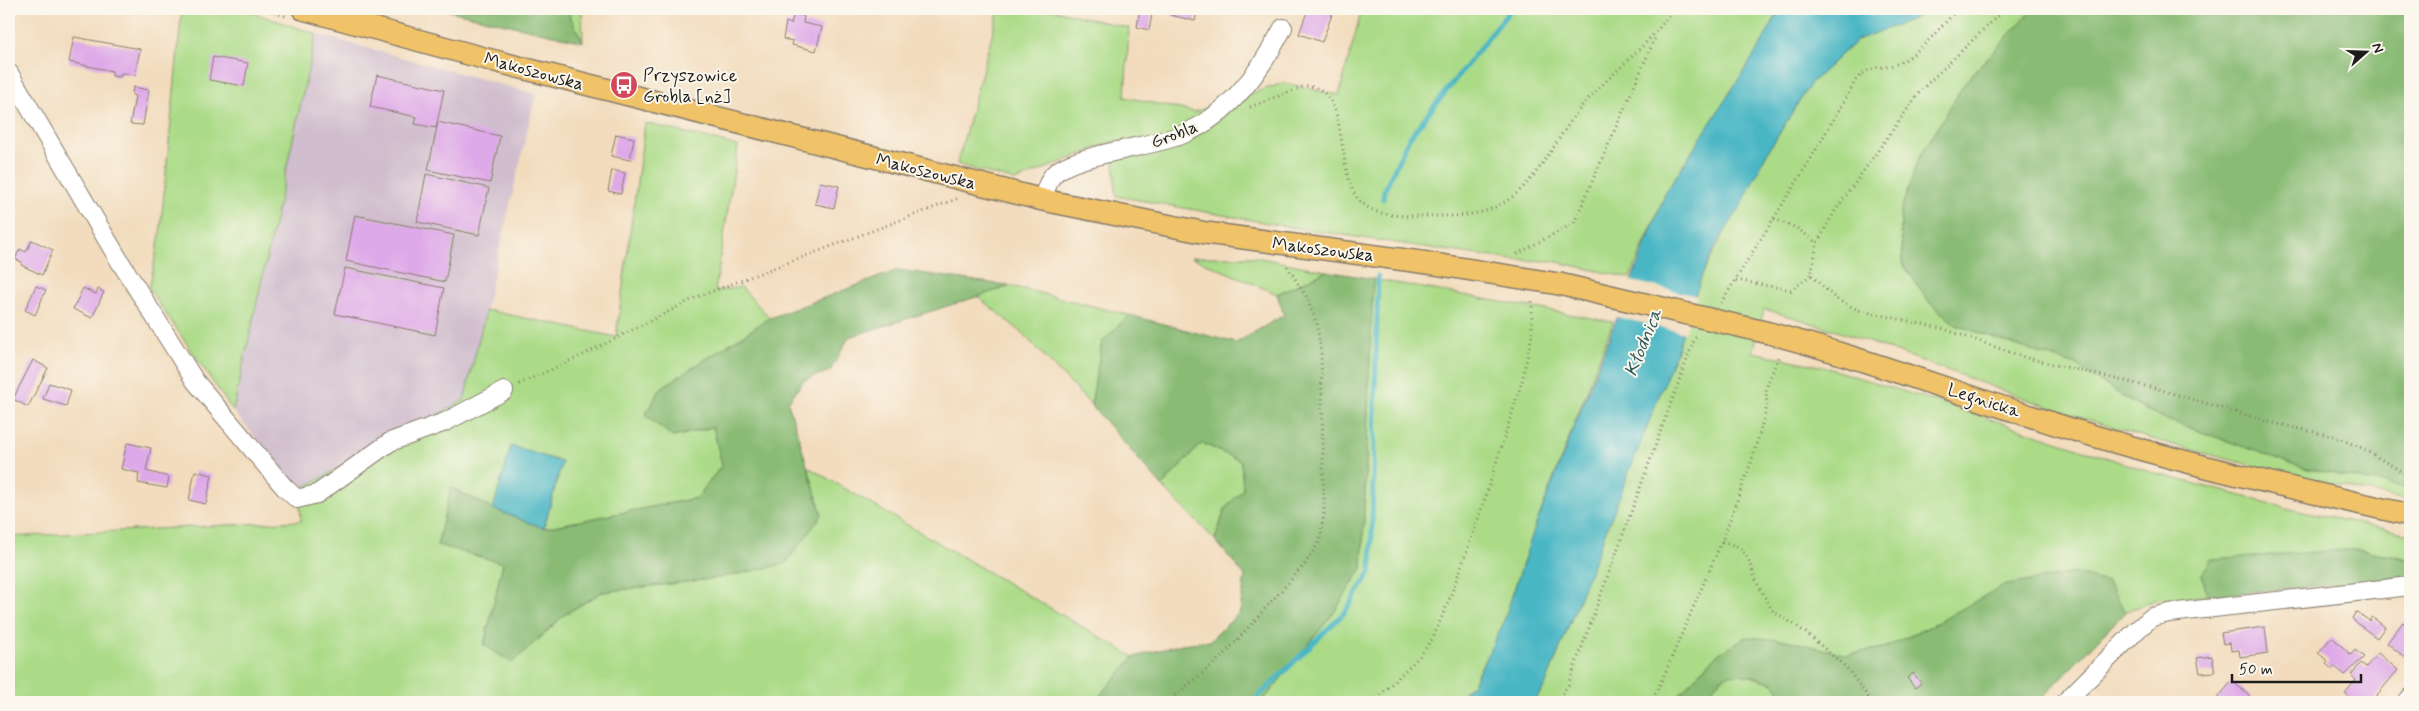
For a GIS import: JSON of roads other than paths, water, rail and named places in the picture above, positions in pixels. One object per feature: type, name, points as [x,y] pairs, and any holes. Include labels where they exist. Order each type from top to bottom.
[{"type":"main road","name":"Makoszowska","points":[[303,9],[488,59],[1043,200],[1206,233],[1428,262],[1559,284]]},
{"type":"main road","name":"Legnicka","points":[[1559,284],[1769,333],[1862,360],[2092,436],[2178,461],[2410,515]]},
{"type":"street","name":"Grobla","points":[[1043,200],[1051,176],[1059,169],[1095,157],[1186,133],[1210,119],[1236,97],[1267,59],[1283,28]]},
{"type":"street","points":[[9,73],[109,243],[195,381],[285,488],[297,499],[317,494],[390,442],[445,422],[504,391]]},
{"type":"street","points":[[2065,702],[2136,630],[2152,617],[2169,613],[2410,586]]},
{"type":"street","points":[[2407,702],[2410,698]]},
{"type":"water","name":"Kłodnica","points":[[1780,9],[1924,9],[1915,18],[1857,40],[1811,83],[1767,153],[1739,210],[1718,241],[1702,275],[1677,350],[1545,686],[1534,702],[1453,702],[1472,685],[1502,626],[1535,527],[1666,192],[1760,46]]},
{"type":"water","points":[[511,446],[562,462],[544,528],[493,509]]},
{"type":"waterway","points":[[1390,9],[1400,12],[1433,9]]},
{"type":"waterway","points":[[1383,199],[1384,191],[1409,138],[1511,9]]},
{"type":"waterway","points":[[1253,702],[1345,612],[1371,571],[1378,276]]},
{"type":"place","name":"Przyszowice Grobla [nż]","points":[[624,85]]}]
